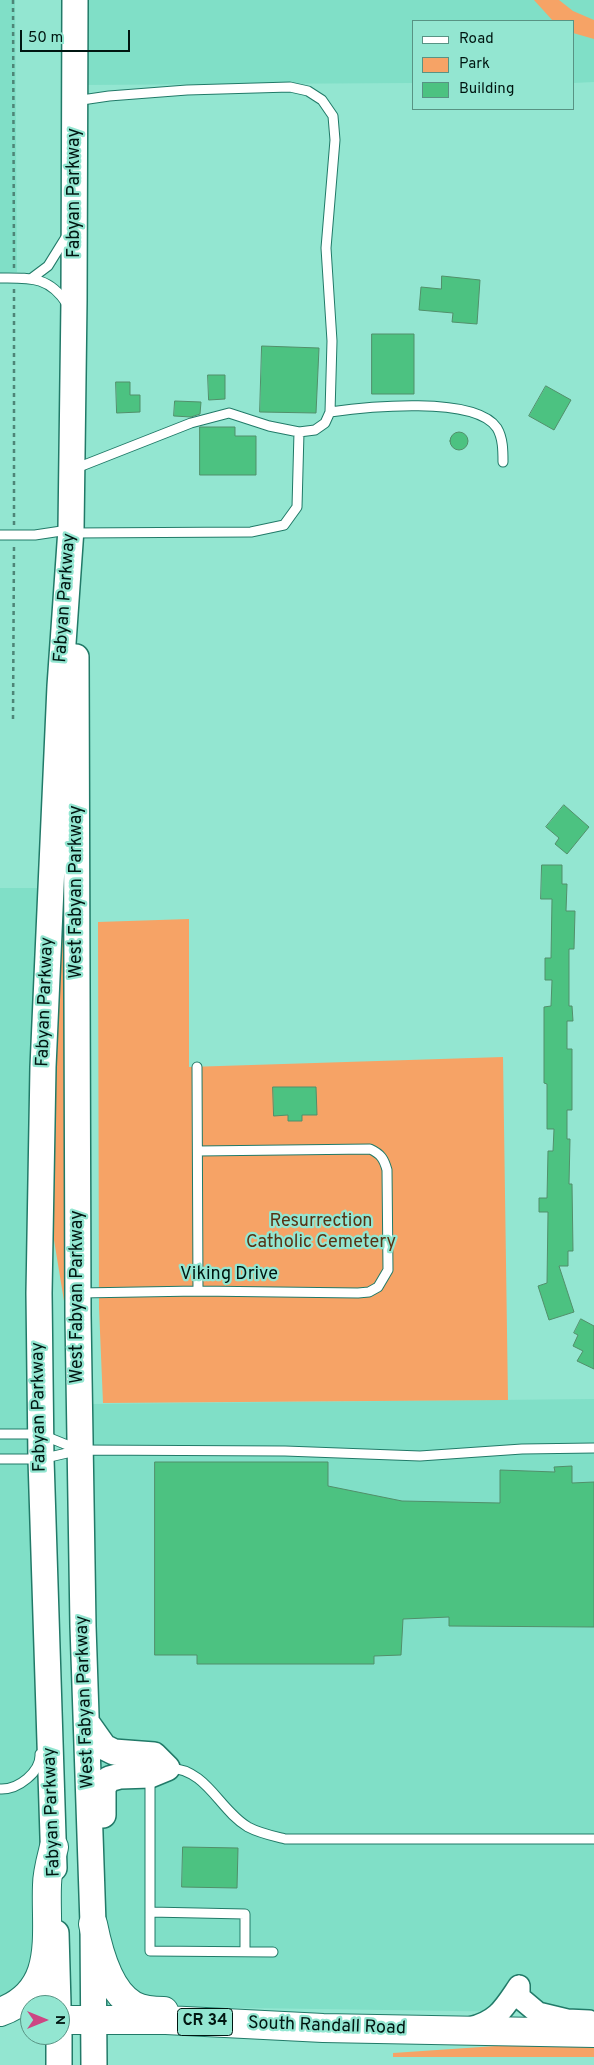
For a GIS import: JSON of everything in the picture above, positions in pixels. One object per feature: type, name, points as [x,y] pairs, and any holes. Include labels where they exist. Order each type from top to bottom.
[{"type":"main road","name":"Fabyan Parkway","points":[[58,1995],[40,1434],[39,1293],[43,1067],[59,696],[70,532],[74,315],[76,0]]},
{"type":"main road","name":"West Fabyan Parkway","points":[[70,532],[77,672],[78,1294],[86,1723],[93,1924],[94,2065]]},
{"type":"main road","points":[[86,1723],[104,1747],[114,1752],[154,1755],[158,1771],[109,1779],[103,1787],[102,1874],[93,1924],[98,1950],[109,1974],[121,1993],[133,2005],[154,2011],[234,2013],[271,2026]]},
{"type":"main road","points":[[0,2012],[24,1999],[37,1985],[43,1971],[47,1953],[47,1883],[54,1847]]},
{"type":"main road","points":[[0,2021],[20,2020]]},
{"type":"main road","name":"South Randall Road","points":[[70,2020],[166,2020],[271,2026],[594,2033]]},
{"type":"main road","points":[[59,2045],[59,2065]]},
{"type":"street","points":[[460,2031],[494,2020],[507,2006],[519,1986],[519,1997],[538,2013],[567,2020],[594,2021]]},
{"type":"lane","points":[[71,470],[191,423],[230,413],[269,426],[299,432],[315,430],[325,423],[330,412],[332,341],[326,248],[335,140],[333,116],[322,100],[308,91],[290,87],[187,90],[109,96],[75,101]]},
{"type":"lane","points":[[32,278],[48,266],[62,245],[75,216]]},
{"type":"lane","points":[[0,278],[32,278],[53,288],[62,297],[74,315]]},
{"type":"lane","points":[[330,412],[411,404],[474,413],[486,419],[497,428],[503,445],[503,462]]},
{"type":"lane","points":[[0,535],[70,532],[251,532],[284,525],[297,507],[299,432]]},
{"type":"lane","points":[[197,1068],[198,1291]]},
{"type":"lane","name":"Viking Drive","points":[[78,1294],[198,1291],[358,1293],[369,1292],[378,1287],[388,1270],[387,1170],[384,1159],[378,1152],[370,1149],[198,1151]]},
{"type":"lane","points":[[0,1434],[40,1434],[80,1450]]},
{"type":"lane","points":[[0,1459],[41,1459],[80,1450],[285,1451],[420,1456],[522,1449],[594,1448]]},
{"type":"lane","points":[[39,1675],[47,1643]]},
{"type":"lane","points":[[0,1789],[6,1790],[20,1784],[33,1773],[40,1761],[39,1741]]},
{"type":"lane","points":[[273,1952],[150,1951],[150,1912],[158,1771],[182,1768],[206,1784],[231,1812],[248,1827],[285,1839],[594,1839]]},
{"type":"lane","points":[[150,1912],[245,1914],[245,1952]]},
{"type":"path","points":[[13,0],[14,272]]},
{"type":"path","points":[[14,289],[14,525]]},
{"type":"path","points":[[13,719],[14,542]]},
{"type":"shaded area","points":[[0,0],[15,0],[17,272],[0,273]]},
{"type":"shaded area","points":[[80,0],[594,0],[594,82],[574,83],[574,20],[412,20],[412,83],[80,85]]},
{"type":"shaded area","points":[[0,888],[42,888],[25,1271],[45,1995],[20,1995],[20,2007],[0,2010]]},
{"type":"shaded area","points":[[594,1399],[594,2013],[108,2006],[91,1404]]},
{"type":"green space","points":[[534,0],[559,0],[573,11],[594,20],[594,39],[574,33],[574,20],[552,20]]},
{"type":"green space","points":[[68,686],[70,1302],[64,1301],[44,1179]]},
{"type":"green space","name":"Resurrection Catholic Cemetery","points":[[189,919],[189,1067],[503,1057],[508,1400],[103,1403],[99,1308],[98,922]]},
{"type":"green space","points":[[540,2043],[594,2043],[594,2057],[393,2057],[393,2053]]},
{"type":"building","points":[[442,276],[480,280],[477,324],[452,322],[453,313],[419,310],[421,287],[441,289]]},
{"type":"building","points":[[372,334],[414,334],[414,394],[372,394]]},
{"type":"building","points":[[262,346],[319,348],[316,413],[260,412]]},
{"type":"building","points":[[208,375],[225,375],[225,399],[209,400]]},
{"type":"building","points":[[116,382],[130,382],[130,395],[140,395],[140,412],[117,413]]},
{"type":"building","points":[[546,386],[571,400],[554,430],[529,416]]},
{"type":"building","points":[[175,401],[201,402],[200,414],[191,417],[174,416]]},
{"type":"building","points":[[200,427],[235,427],[235,436],[256,436],[256,475],[200,475]]},
{"type":"building","points":[[459,432],[465,435],[468,441],[465,447],[459,450],[453,447],[450,441],[453,435]]},
{"type":"building","points":[[564,805],[589,827],[567,854],[555,844],[559,838],[546,827]]},
{"type":"building","points":[[542,865],[562,865],[562,884],[567,884],[566,911],[575,911],[574,949],[569,949],[569,1006],[572,1006],[573,1021],[567,1021],[567,1049],[572,1049],[572,1110],[567,1110],[567,1139],[570,1139],[569,1184],[572,1184],[573,1251],[568,1251],[568,1266],[559,1266],[574,1312],[549,1320],[538,1286],[547,1283],[548,1212],[539,1212],[539,1198],[547,1198],[548,1151],[553,1151],[554,1129],[547,1129],[547,1084],[544,1083],[544,1007],[551,1006],[552,980],[545,980],[545,958],[551,958],[552,899],[541,899]]},
{"type":"building","points":[[273,1087],[316,1087],[317,1115],[302,1115],[302,1121],[288,1121],[288,1115],[274,1116]]},
{"type":"building","points":[[581,1319],[594,1326],[594,1369],[577,1361],[583,1351],[573,1346],[578,1335],[574,1333]]},
{"type":"building","points":[[155,1462],[328,1462],[328,1486],[402,1501],[500,1503],[500,1470],[555,1472],[554,1467],[572,1466],[572,1483],[594,1482],[594,1627],[449,1626],[449,1617],[403,1619],[401,1655],[374,1656],[374,1664],[197,1664],[197,1655],[155,1655]]},
{"type":"building","points":[[183,1847],[238,1848],[237,1888],[182,1887]]}]
